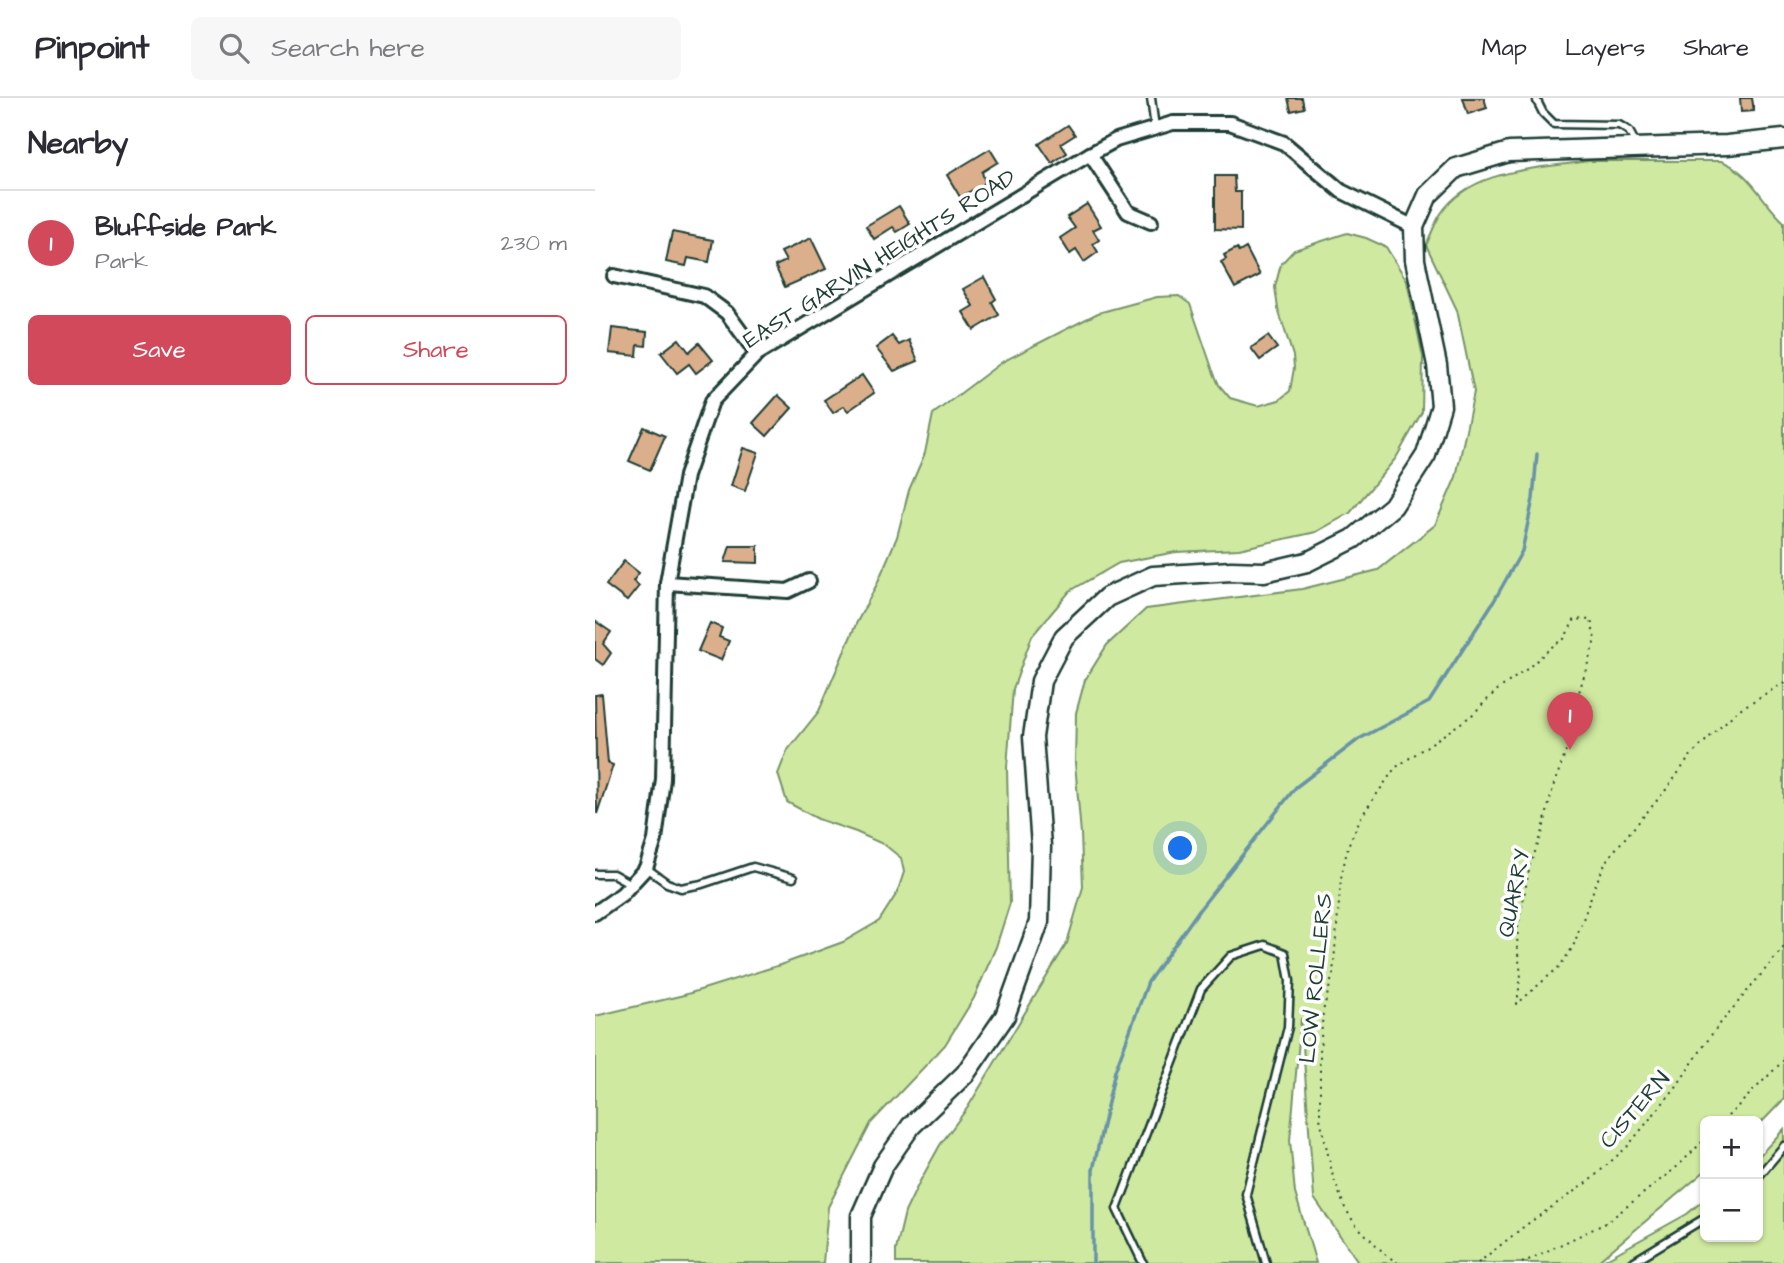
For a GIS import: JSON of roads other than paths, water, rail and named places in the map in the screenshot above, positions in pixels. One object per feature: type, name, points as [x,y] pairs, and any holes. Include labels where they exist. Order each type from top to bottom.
[{"type":"main road","points":[[861,1263],[861,1216],[883,1166],[911,1126],[965,1074],[1005,1016],[1039,922],[1041,846],[1033,737],[1041,681],[1064,637],[1107,597],[1153,576],[1231,571],[1264,572],[1307,562],[1353,539],[1393,506],[1426,455],[1441,406],[1437,365],[1415,260],[1414,227],[1428,195],[1456,168],[1509,152],[1727,145],[1784,139]]},
{"type":"street","name":"EAST GARVIN HEIGHTS ROAD","points":[[595,913],[622,894],[646,868],[655,840],[663,779],[667,583],[686,477],[712,401],[757,354],[1090,153],[1116,140],[1173,123],[1230,123],[1284,143],[1341,191],[1414,227]]},
{"type":"street","points":[[1090,153],[1128,212],[1151,222]]},
{"type":"street","points":[[614,276],[704,296],[727,313],[757,354]]},
{"type":"street","points":[[667,583],[788,591],[809,581]]},
{"type":"lane","points":[[1151,98],[1155,128]]},
{"type":"lane","points":[[1537,101],[1543,113],[1554,124],[1619,125],[1629,131],[1638,148]]},
{"type":"lane","points":[[646,868],[667,883],[681,888],[753,867],[793,878]]},
{"type":"lane","points":[[595,874],[613,874],[631,884]]},
{"type":"lane","points":[[1143,1263],[1117,1209],[1201,989],[1231,956],[1265,945],[1285,953],[1290,981],[1288,1027],[1245,1194],[1266,1263]]},
{"type":"lane","points":[[1763,1171],[1784,1146]]},
{"type":"lane","points":[[1631,1263],[1700,1221]]},
{"type":"waterway","points":[[1093,1263],[1093,1170],[1115,1071],[1148,982],[1199,910],[1296,787],[1359,739],[1429,702],[1494,601],[1522,551],[1533,499],[1537,454]]},
{"type":"place","name":"Bluffside Park","points":[[1570,750]]}]
